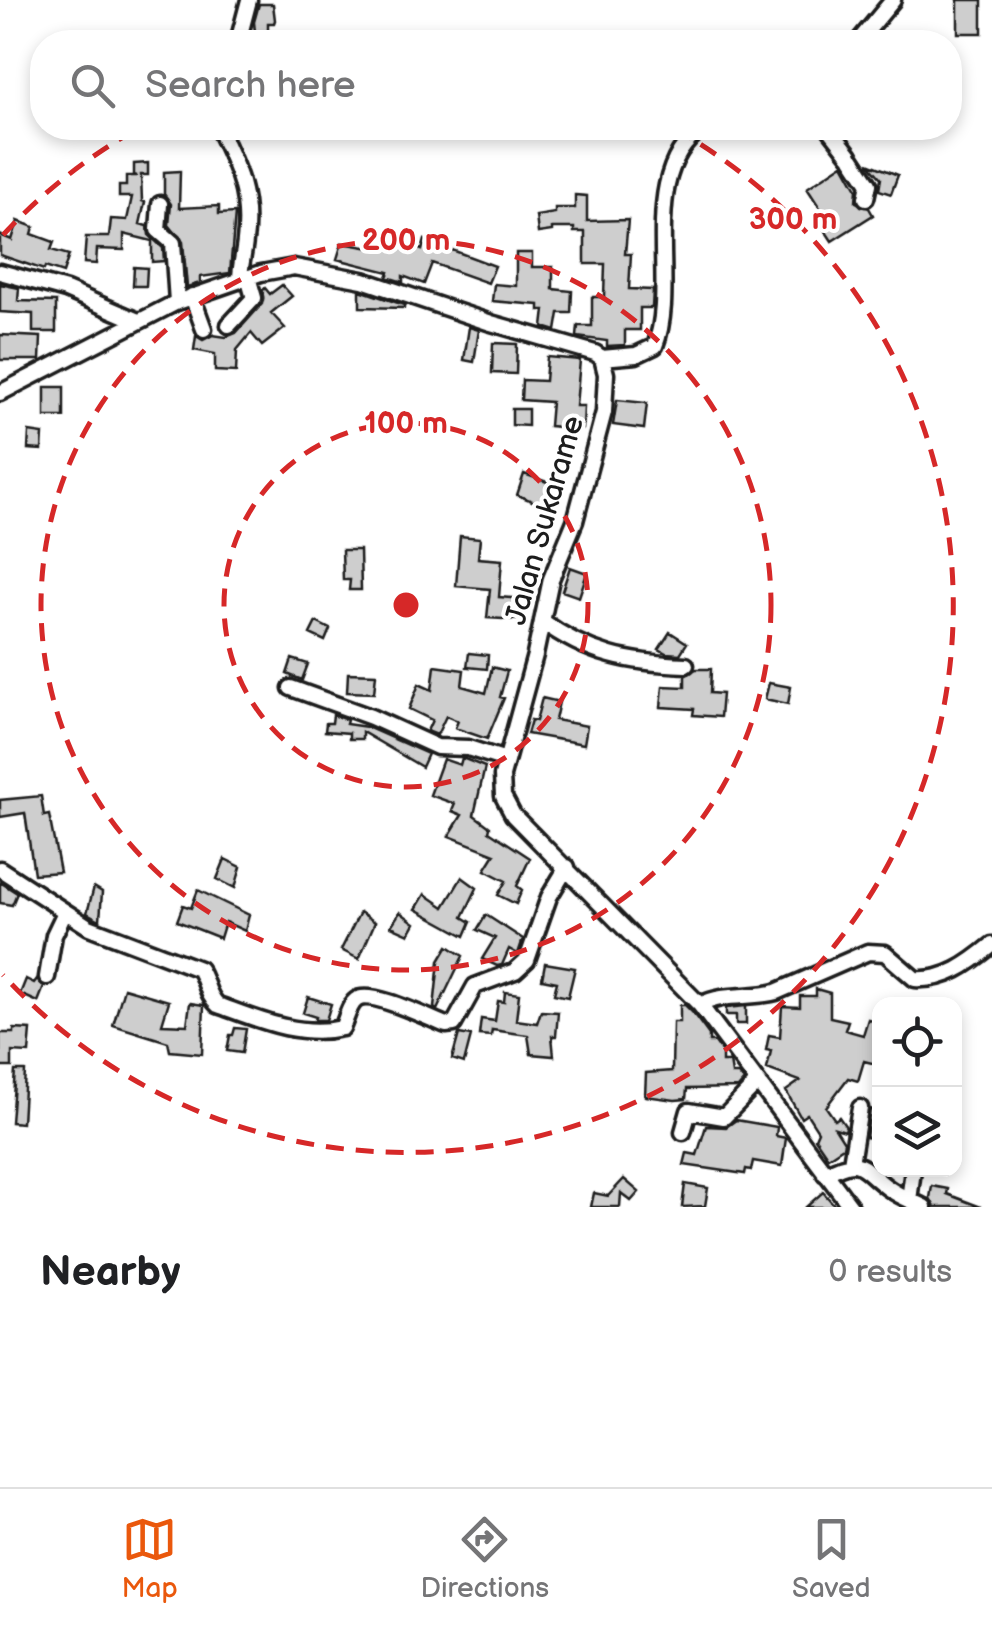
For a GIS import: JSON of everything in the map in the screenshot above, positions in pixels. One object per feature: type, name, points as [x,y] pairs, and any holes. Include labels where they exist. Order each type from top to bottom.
[{"type":"street","points":[[241,30],[250,0]]},
{"type":"street","points":[[868,30],[893,0]]},
{"type":"street","points":[[225,140],[245,192],[244,278],[254,298],[229,325]]},
{"type":"street","points":[[0,393],[177,302],[244,278],[294,266],[328,271],[422,297],[602,358],[648,352],[661,332],[666,308],[661,228],[671,174],[691,140]]},
{"type":"street","points":[[838,140],[869,184],[866,198]]},
{"type":"street","points":[[160,204],[158,230],[173,241],[177,302]]},
{"type":"street","points":[[0,272],[66,290],[138,321]]},
{"type":"street","points":[[192,296],[204,328]]},
{"type":"street","name":"Jalan Sukarame","points":[[602,358],[606,374],[604,412],[575,521],[551,578],[502,787],[510,810],[700,1005],[851,1207]]},
{"type":"street","points":[[542,621],[592,651],[686,664]]},
{"type":"street","points":[[291,688],[371,717],[437,747],[468,748],[506,760]]},
{"type":"street","points":[[0,869],[89,927],[199,969],[211,998],[218,1004],[282,1028],[316,1031],[342,1028],[353,1001],[360,997],[376,998],[446,1026],[454,1024],[462,1016],[475,986],[515,971],[528,960],[549,897],[567,867]]},
{"type":"street","points":[[46,977],[54,935],[65,912]]},
{"type":"street","points":[[700,1005],[717,996],[776,992],[868,952],[884,953],[915,980],[930,979],[959,970],[992,945]]},
{"type":"street","points":[[683,1132],[690,1111],[724,1118],[758,1083]]},
{"type":"street","points":[[850,1163],[860,1108]]},
{"type":"street","points":[[825,1174],[850,1163],[865,1166],[890,1190],[924,1207]]},
{"type":"street","points":[[909,1200],[913,1177]]},
{"type":"building","points":[[958,0],[982,0],[982,33],[958,30]]},
{"type":"building","points":[[259,4],[273,4],[275,20],[268,23],[268,30],[255,30]]},
{"type":"building","points":[[148,163],[148,175],[141,175],[145,202],[140,224],[148,226],[149,235],[163,248],[164,261],[152,262],[152,241],[124,234],[124,250],[97,249],[96,264],[84,263],[86,237],[109,237],[111,219],[127,220],[132,197],[119,197],[119,186],[126,186],[126,176],[137,176],[134,164]]},
{"type":"building","points":[[868,163],[898,175],[891,194],[879,190],[881,178]]},
{"type":"building","points":[[843,164],[857,189],[856,202],[869,208],[873,215],[832,241],[817,218],[824,214],[807,188]]},
{"type":"building","points":[[180,171],[179,208],[219,206],[219,214],[235,213],[230,273],[200,277],[200,283],[187,287],[183,242],[169,225],[171,204],[164,194],[164,172]]},
{"type":"building","points":[[575,195],[587,196],[587,221],[628,220],[625,254],[631,254],[629,289],[653,290],[652,308],[640,308],[640,330],[625,330],[625,345],[607,346],[607,341],[577,337],[578,326],[592,326],[592,297],[604,297],[605,264],[585,264],[585,232],[552,228],[538,233],[536,216],[555,213],[555,208],[575,208]]},
{"type":"building","points":[[18,221],[34,227],[32,234],[54,242],[51,250],[69,255],[63,273],[0,255],[0,235],[12,240]]},
{"type":"building","points":[[382,231],[405,237],[403,243],[422,250],[425,240],[495,266],[488,283],[432,263],[424,284],[403,276],[403,282],[387,277],[389,272],[337,259],[342,243],[377,249]]},
{"type":"building","points":[[516,253],[532,253],[532,267],[553,267],[553,289],[572,291],[571,313],[559,313],[556,331],[543,327],[545,310],[539,310],[539,305],[492,301],[494,284],[516,286]]},
{"type":"building","points":[[134,267],[147,268],[146,286],[133,286]]},
{"type":"building","points":[[0,284],[19,288],[18,301],[56,302],[56,332],[33,332],[33,314],[0,312]]},
{"type":"building","points":[[282,285],[292,296],[271,313],[285,328],[262,346],[251,333],[237,350],[236,372],[215,371],[215,354],[194,350],[196,336],[203,340],[236,333],[262,304],[263,290],[270,294]]},
{"type":"building","points":[[360,290],[404,305],[404,308],[360,307]]},
{"type":"building","points":[[469,327],[479,330],[474,362],[464,360]]},
{"type":"building","points":[[0,335],[41,337],[40,360],[0,360]]},
{"type":"building","points":[[493,343],[517,344],[516,374],[492,373]]},
{"type":"building","points":[[547,357],[580,360],[576,406],[584,406],[583,429],[549,426],[551,402],[521,400],[522,380],[545,381]]},
{"type":"building","points":[[45,387],[64,387],[64,417],[45,417]]},
{"type":"building","points":[[617,400],[647,403],[644,429],[613,425]]},
{"type":"building","points":[[512,409],[528,409],[528,426],[512,425]]},
{"type":"building","points":[[29,432],[43,434],[42,450],[28,449]]},
{"type":"building","points":[[524,474],[556,485],[550,508],[517,495]]},
{"type":"building","points":[[460,536],[480,538],[478,558],[502,560],[499,597],[524,599],[523,620],[487,618],[490,589],[456,586]]},
{"type":"building","points":[[342,550],[360,550],[361,590],[349,590],[350,580],[343,580]]},
{"type":"building","points":[[570,567],[587,573],[579,597],[562,591]]},
{"type":"building","points":[[316,622],[330,629],[325,641],[310,634]]},
{"type":"building","points":[[670,632],[687,643],[680,654],[659,649]]},
{"type":"building","points":[[469,653],[488,655],[487,669],[467,667]]},
{"type":"building","points":[[292,659],[308,664],[302,680],[287,674]]},
{"type":"building","points":[[435,666],[464,670],[462,686],[486,693],[492,667],[507,671],[500,697],[504,698],[487,739],[455,728],[458,721],[446,716],[437,735],[427,731],[432,720],[409,709],[419,684],[432,690]]},
{"type":"building","points":[[696,669],[711,669],[710,693],[722,694],[720,717],[693,715],[694,709],[661,707],[663,686],[685,687],[685,676]]},
{"type":"building","points":[[348,673],[376,674],[374,693],[347,692]]},
{"type":"building","points":[[769,683],[791,687],[788,704],[765,699]]},
{"type":"building","points":[[542,698],[559,702],[555,720],[587,726],[584,744],[527,734],[531,720],[536,721]]},
{"type":"building","points":[[333,715],[347,720],[346,724],[367,727],[428,754],[422,767],[362,732],[362,739],[349,739],[349,733],[325,731]]},
{"type":"building","points":[[462,758],[485,767],[474,815],[490,827],[489,831],[530,858],[517,886],[522,890],[516,904],[498,895],[506,881],[485,870],[495,854],[449,836],[462,815],[452,811],[455,804],[430,795],[443,759],[460,765]]},
{"type":"building","points":[[41,796],[44,816],[49,815],[60,872],[34,874],[25,813],[0,817],[0,800]]},
{"type":"building","points":[[225,859],[241,867],[235,888],[217,879]]},
{"type":"building","points":[[462,877],[477,888],[463,917],[471,922],[465,936],[416,909],[425,894],[444,907]]},
{"type":"building","points":[[0,882],[17,893],[12,905],[0,903]]},
{"type":"building","points":[[94,887],[102,892],[100,920],[87,913]]},
{"type":"building","points":[[198,890],[249,915],[245,931],[225,922],[220,938],[177,921],[183,905],[191,908]]},
{"type":"building","points":[[360,912],[375,922],[359,959],[341,950]]},
{"type":"building","points":[[400,912],[415,923],[409,934],[391,926]]},
{"type":"building","points":[[486,915],[523,939],[518,954],[509,949],[502,965],[482,959],[495,938],[477,930]]},
{"type":"building","points":[[448,946],[463,956],[437,1010],[434,1008],[439,961]]},
{"type":"building","points":[[545,963],[575,968],[568,997],[554,994],[557,982],[542,979]]},
{"type":"building","points":[[26,979],[34,983],[37,979],[44,987],[38,1002],[20,994]]},
{"type":"building","points":[[124,988],[169,1001],[162,1024],[187,1025],[190,1003],[204,1005],[202,1054],[170,1051],[168,1042],[113,1025]]},
{"type":"building","points":[[816,989],[830,993],[830,1017],[848,1021],[845,1030],[863,1035],[868,1019],[872,1020],[872,1063],[864,1061],[858,1081],[848,1078],[826,1107],[846,1127],[845,1131],[835,1128],[843,1147],[828,1157],[815,1138],[818,1131],[807,1114],[801,1118],[786,1091],[800,1081],[767,1069],[769,1035],[780,1037],[782,1006],[800,1007],[800,996],[816,996]]},
{"type":"building","points":[[505,992],[519,994],[516,1020],[537,1023],[541,1011],[558,1012],[556,1036],[552,1036],[554,1056],[531,1054],[528,1035],[492,1030],[491,1036],[479,1035],[481,1019],[495,1021],[498,1001],[504,1002]]},
{"type":"building","points":[[308,997],[331,1004],[326,1020],[315,1020],[316,1017],[303,1013]]},
{"type":"building","points":[[680,1005],[692,1012],[709,1035],[709,1042],[715,1042],[722,1052],[722,1062],[730,1062],[732,1074],[738,1074],[744,1081],[738,1088],[687,1089],[686,1099],[675,1100],[645,1096],[646,1073],[672,1071],[673,1022],[680,1022]]},
{"type":"building","points":[[746,1006],[746,1024],[736,1024],[736,1015],[726,1015],[726,1008]]},
{"type":"building","points":[[235,1028],[246,1029],[242,1053],[227,1051]]},
{"type":"building","points":[[14,1029],[31,1030],[29,1053],[12,1052],[12,1067],[0,1067],[0,1033],[14,1033]]},
{"type":"building","points":[[459,1034],[471,1036],[464,1063],[452,1059]]},
{"type":"building","points":[[15,1071],[25,1071],[22,1123],[11,1122]]},
{"type":"building","points":[[870,1109],[872,1139],[866,1137]]},
{"type":"building","points":[[736,1120],[777,1127],[776,1136],[786,1138],[782,1166],[753,1161],[751,1170],[746,1169],[745,1174],[684,1165],[687,1153],[697,1155],[706,1126],[726,1127]]},
{"type":"building","points":[[624,1179],[639,1192],[631,1201],[621,1193],[620,1207],[591,1207],[594,1193],[608,1196]]},
{"type":"building","points":[[685,1184],[708,1188],[705,1206],[682,1207]]},
{"type":"building","points":[[932,1186],[948,1189],[947,1194],[981,1207],[935,1207],[930,1198]]},
{"type":"building","points":[[823,1192],[836,1207],[806,1207]]}]
